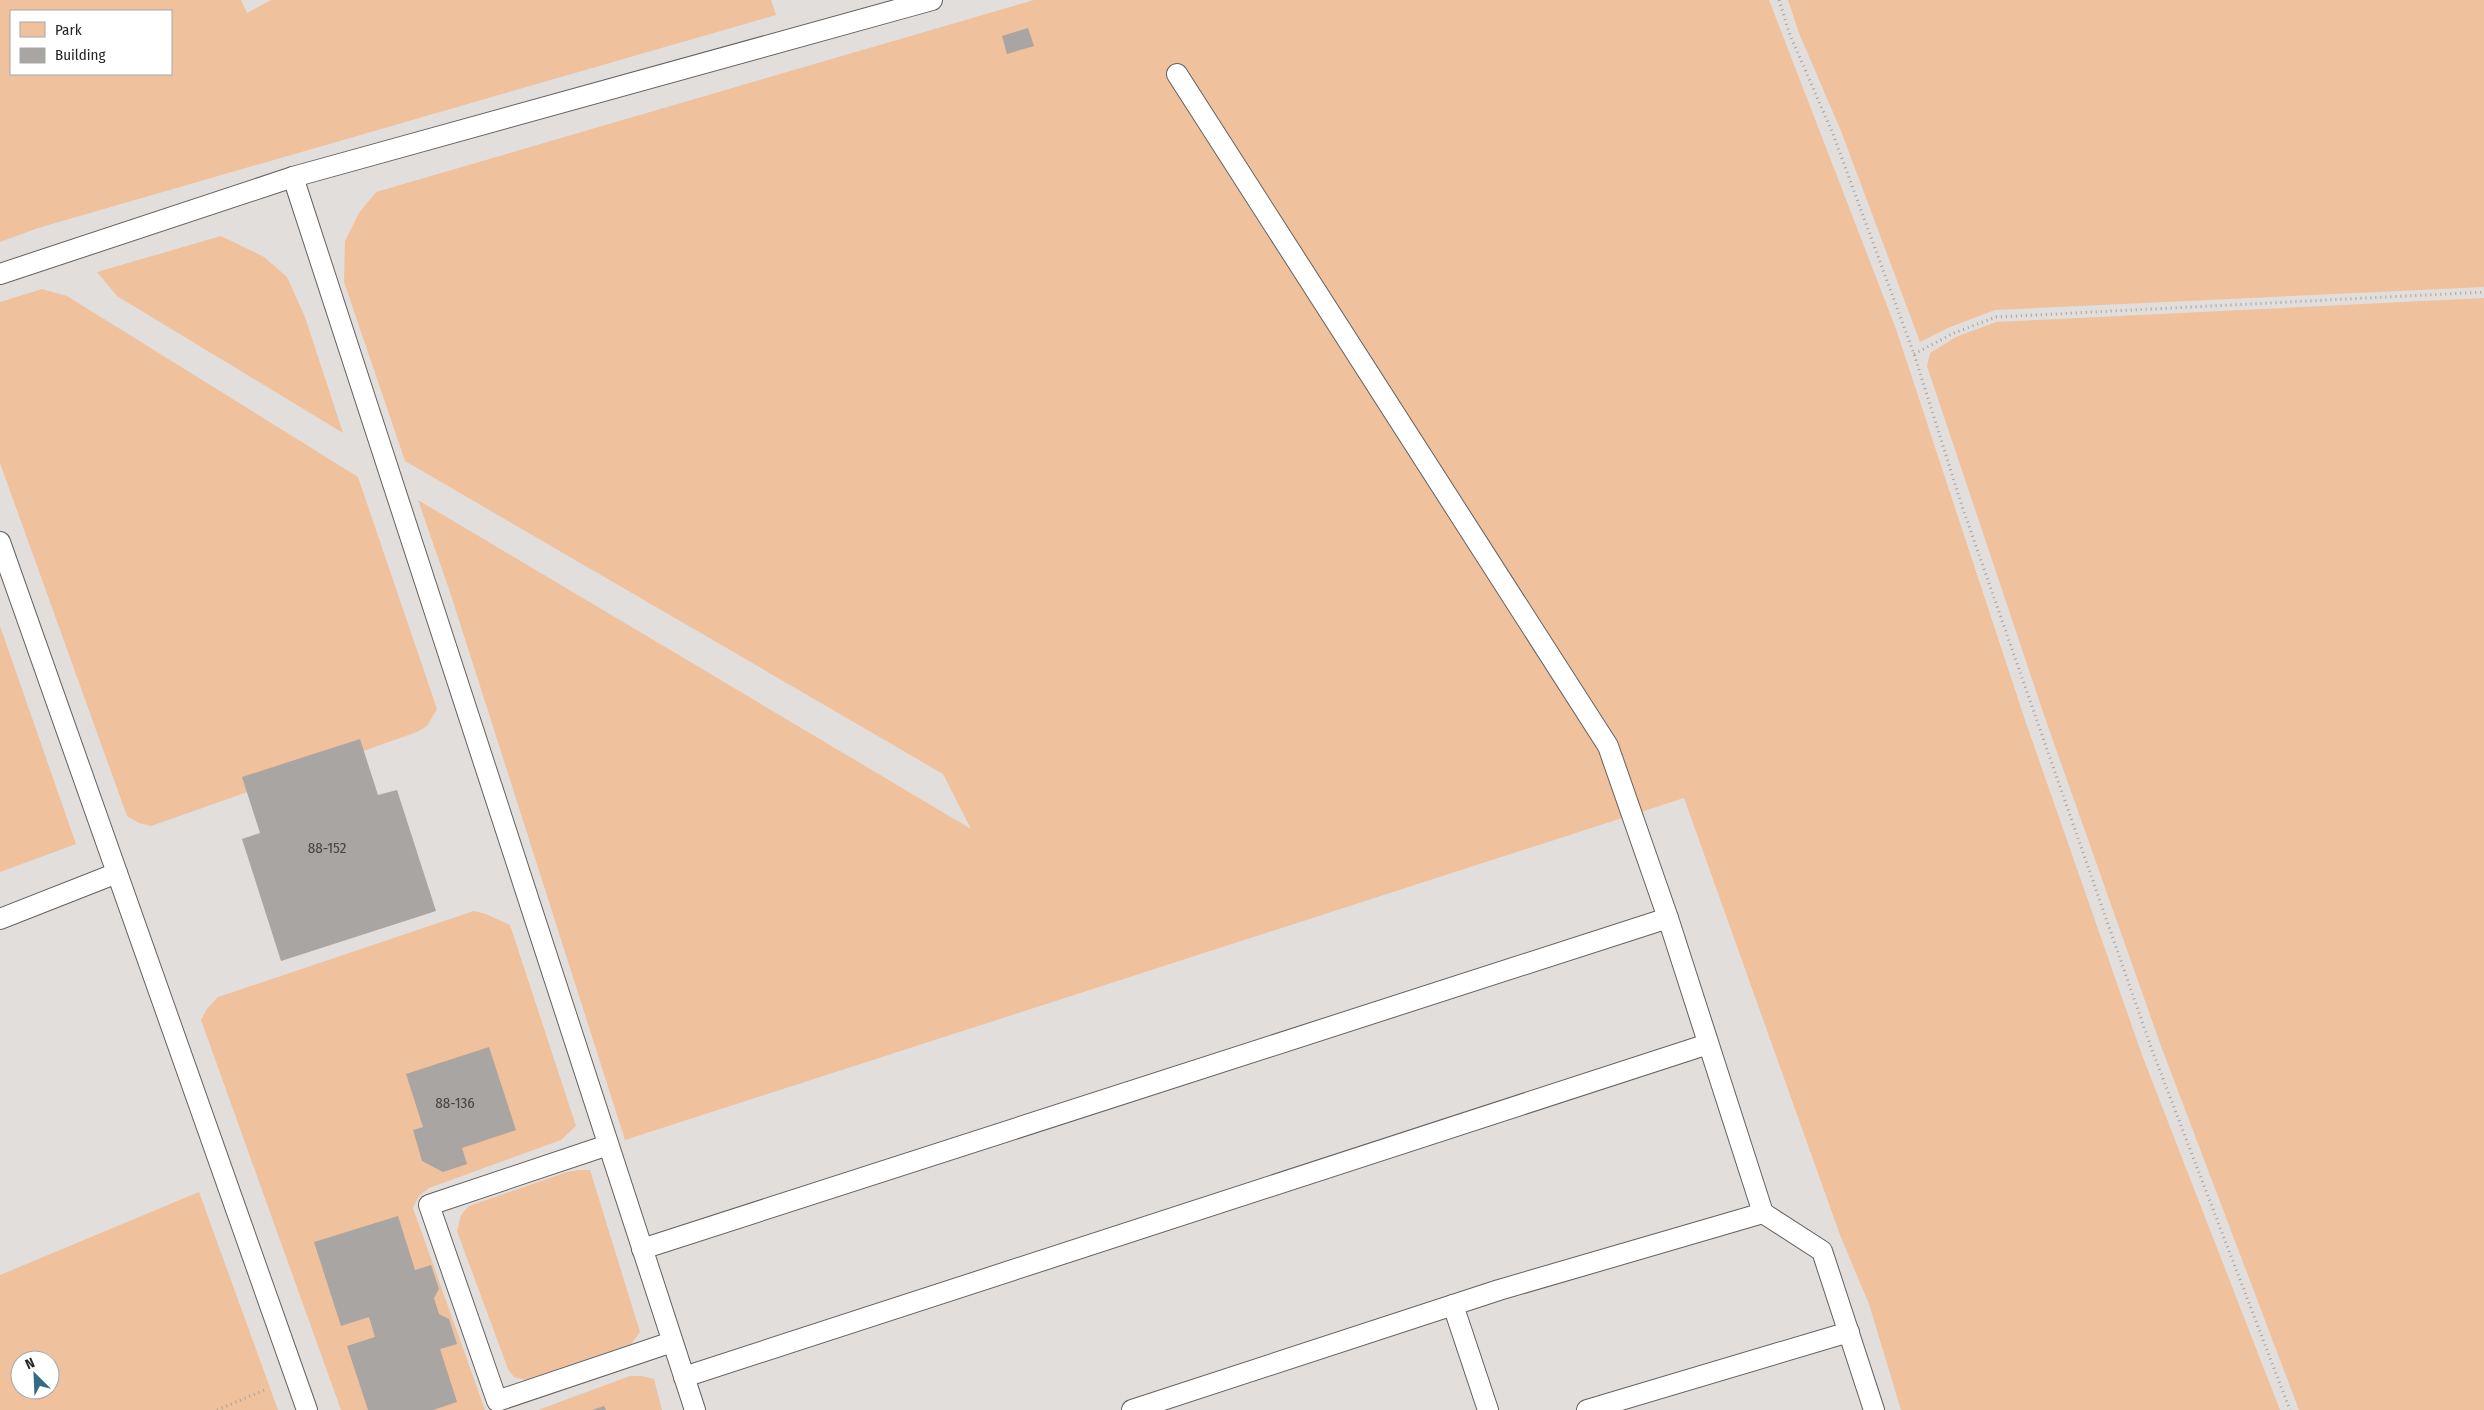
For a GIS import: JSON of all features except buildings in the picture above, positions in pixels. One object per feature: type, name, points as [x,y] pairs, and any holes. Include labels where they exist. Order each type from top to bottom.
[{"type":"lane","points":[[0,274],[293,177],[932,0]]},
{"type":"lane","points":[[1177,74],[1608,746],[1668,918],[1763,1212],[1822,1251],[1874,1410]]},
{"type":"lane","points":[[293,177],[695,1410]]},
{"type":"lane","points":[[0,542],[307,1410]]},
{"type":"lane","points":[[0,919],[117,873]]},
{"type":"lane","points":[[642,1250],[1668,918]]},
{"type":"lane","points":[[684,1377],[1708,1044]]},
{"type":"lane","points":[[608,1145],[429,1205],[497,1401],[672,1342]]},
{"type":"lane","points":[[1132,1410],[1499,1290],[1763,1212]]},
{"type":"lane","points":[[1453,1305],[1488,1410]]},
{"type":"lane","points":[[1587,1410],[1849,1332]]},
{"type":"path","points":[[1779,0],[1790,35],[1833,134],[1914,354],[1962,506],[2152,1050],[2290,1410]]},
{"type":"path","points":[[1914,354],[1954,333],[1996,317],[2484,292]]},
{"type":"path","points":[[217,1410],[295,1377]]},
{"type":"green space","points":[[0,0],[241,0],[247,13],[271,0],[771,0],[776,15],[38,228],[0,242]]},
{"type":"green space","points":[[1034,0],[1769,0],[1896,329],[2026,723],[2142,1055],[2280,1410],[1901,1410],[1869,1304],[1840,1235],[1684,798],[625,1140],[450,592],[418,500],[971,829],[943,774],[405,461],[344,282],[345,241],[359,213],[376,192]]},
{"type":"green space","points":[[1788,0],[2484,0],[2484,287],[1995,310],[1950,327],[1920,342],[1841,131],[1799,33]]},
{"type":"green space","points":[[221,236],[264,257],[287,277],[305,317],[343,433],[117,296],[97,272]]},
{"type":"green space","points":[[42,289],[67,296],[358,477],[437,709],[427,726],[417,732],[151,826],[139,823],[127,816],[0,463],[0,302]]},
{"type":"green space","points":[[2484,298],[2484,1410],[2299,1410],[2161,1046],[2044,715],[1927,366],[1930,353],[1956,337],[1996,322]]},
{"type":"green space","points":[[0,626],[76,844],[0,872]]},
{"type":"green space","points":[[474,911],[486,914],[510,925],[576,1126],[561,1140],[429,1188],[419,1196],[413,1208],[485,1410],[341,1410],[201,1020],[207,1009],[218,997]]},
{"type":"green space","points":[[590,1170],[640,1332],[631,1344],[525,1380],[514,1377],[508,1369],[457,1231],[461,1215],[469,1206],[567,1172]]},
{"type":"green space","points":[[199,1192],[278,1410],[0,1410],[0,1275]]},
{"type":"green space","points":[[630,1376],[654,1379],[662,1410],[538,1410]]}]
